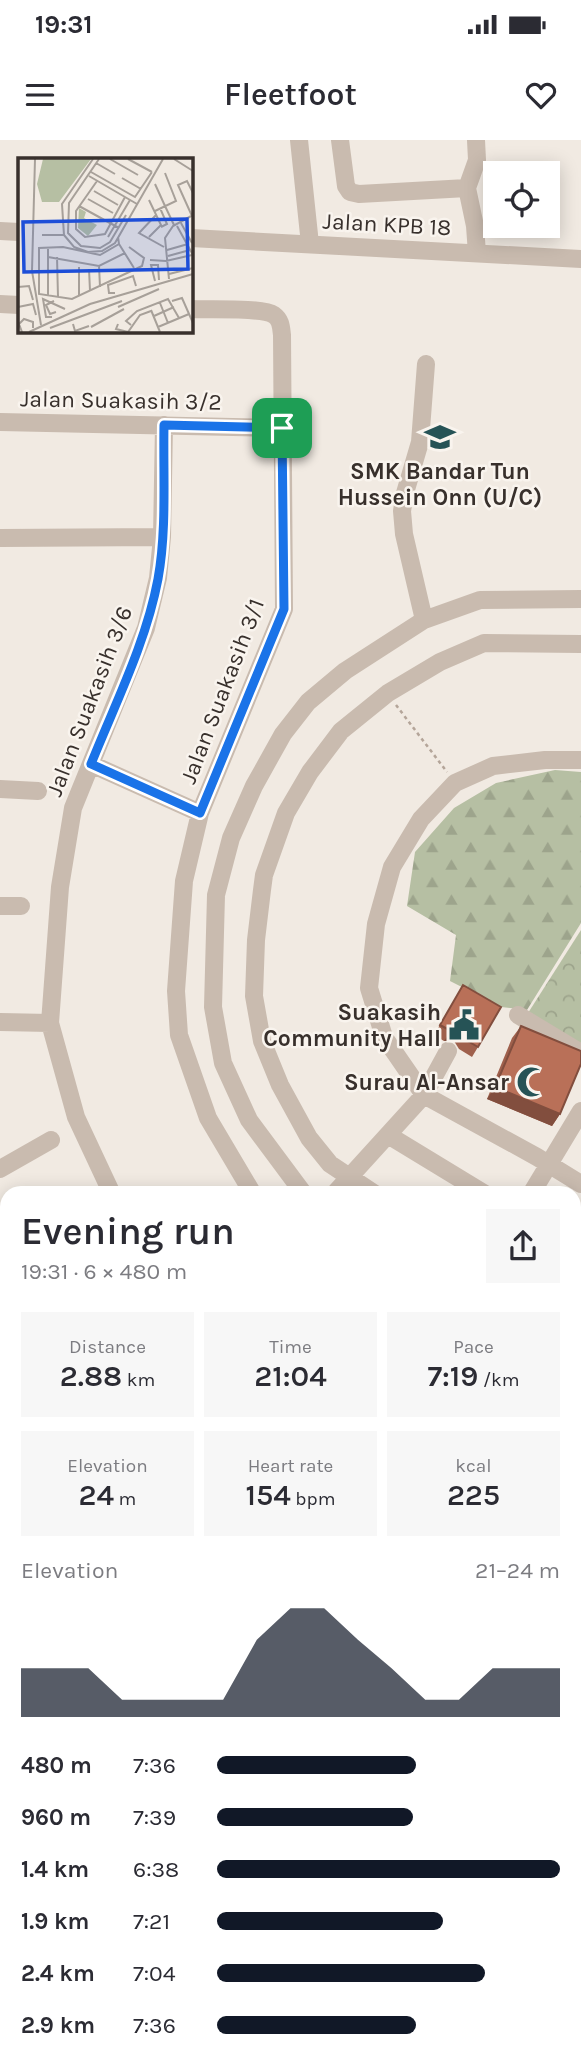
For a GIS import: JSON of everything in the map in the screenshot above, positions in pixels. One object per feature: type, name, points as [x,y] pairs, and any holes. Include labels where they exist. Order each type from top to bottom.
[{"type":"street","points":[[299,140],[310,244]]},
{"type":"street","points":[[340,140],[346,187],[350,192],[359,194],[467,188]]},
{"type":"street","points":[[476,140],[477,160],[467,188],[475,226],[477,253]]},
{"type":"street","points":[[0,231],[18,232]]},
{"type":"street","name":"Jalan KPB 18","points":[[192,238],[581,259]]},
{"type":"street","points":[[0,304],[18,304]]},
{"type":"street","name":"Jalan Suakasih 3/1","points":[[192,309],[272,314],[280,321],[282,335],[284,609],[200,813],[184,881],[176,992],[179,1035],[208,1118],[248,1186]]},
{"type":"street","points":[[424,620],[404,534],[402,511],[420,442],[426,364]]},
{"type":"street","name":"Jalan Suakasih 3/2","points":[[0,422],[282,428]]},
{"type":"street","name":"Jalan Suakasih 3/6","points":[[108,1186],[76,1117],[50,1023],[60,887],[73,808],[146,628],[158,578],[162,537],[164,425]]},
{"type":"street","points":[[0,538],[162,537]]},
{"type":"street","points":[[298,1186],[249,1120],[223,1063],[213,1007],[216,895],[231,838],[254,786],[283,734],[308,702],[345,671],[424,620],[480,600],[581,599]]},
{"type":"street","points":[[361,1186],[330,1164],[309,1139],[280,1085],[262,1041],[254,996],[257,940],[264,875],[286,813],[310,772],[341,731],[388,694],[440,662],[484,643],[581,644]]},
{"type":"street","points":[[581,760],[545,760],[493,766],[455,783],[421,819],[392,867],[376,924],[369,988],[384,1037],[424,1096],[581,1184]]},
{"type":"street","points":[[91,764],[200,813]]},
{"type":"street","points":[[0,789],[38,791]]},
{"type":"street","points":[[0,906],[21,906]]},
{"type":"street","points":[[517,1016],[581,1053]]},
{"type":"street","points":[[0,1022],[50,1023]]},
{"type":"street","points":[[340,1186],[424,1096],[448,1051]]},
{"type":"street","points":[[536,1186],[581,1111]]},
{"type":"street","points":[[388,1135],[472,1186]]},
{"type":"street","points":[[0,1169],[51,1140]]},
{"type":"path","points":[[388,694],[455,783]]},
{"type":"green space","points":[[555,770],[581,772],[581,923],[527,1010],[501,1007],[450,981],[456,935],[407,906],[415,852],[454,808],[496,783]]},
{"type":"green space","points":[[581,930],[581,1045],[528,1013]]},
{"type":"building","name":"Suakasih Community Hall","points":[[463,985],[501,1007],[478,1047],[466,1040],[461,1032],[451,1031],[440,1025]]},
{"type":"building","name":"Surau Al-Ansar","points":[[521,1026],[581,1051],[581,1064],[560,1114],[495,1087]]},
{"type":"place","name":"SMK Bandar Tun Hussein Onn (U/C)","points":[[440,437]]},
{"type":"place","name":"Suakasih Community Hall","points":[[464,1025]]},
{"type":"place","name":"Surau Al-Ansar","points":[[532,1082]]},
{"type":"route","points":[[164,425],[282,428],[284,609],[200,813],[91,764],[146,628],[158,578],[162,537],[164,425]]}]
